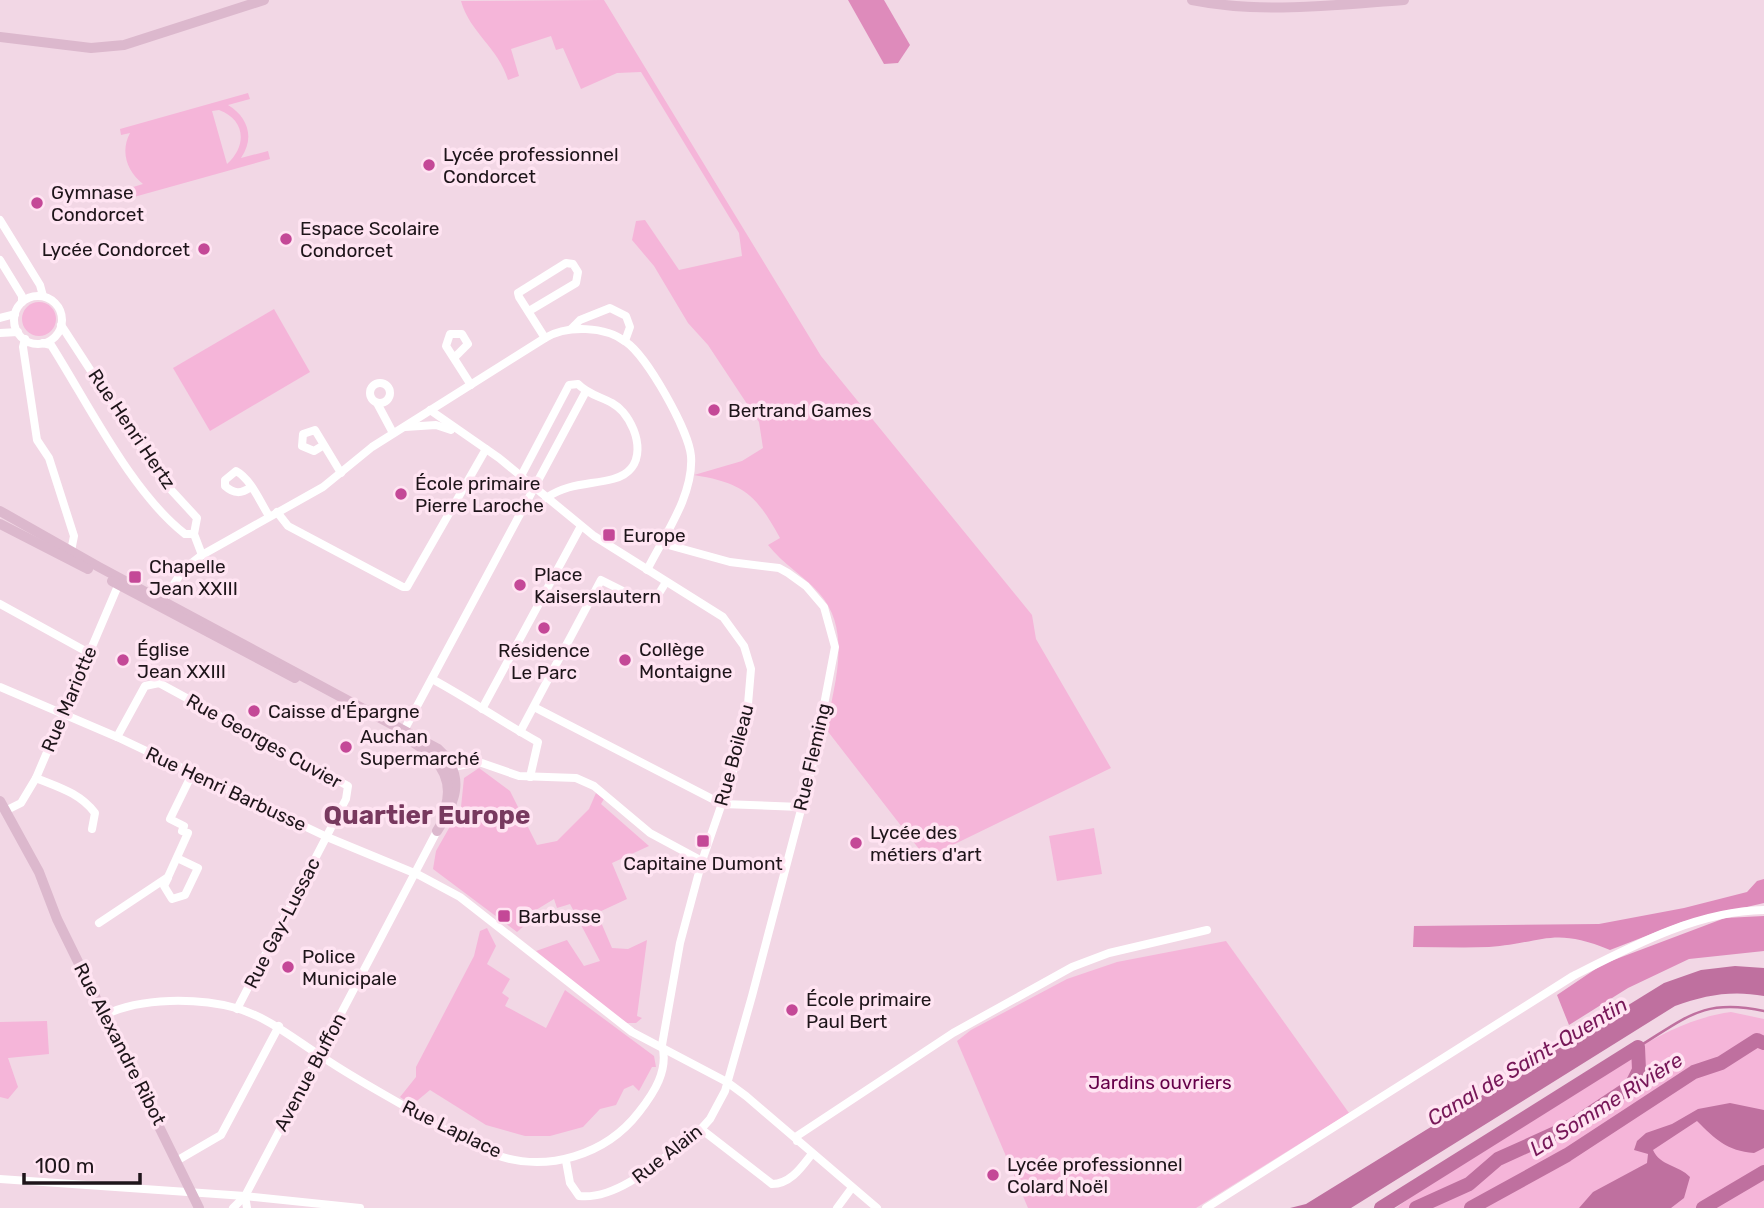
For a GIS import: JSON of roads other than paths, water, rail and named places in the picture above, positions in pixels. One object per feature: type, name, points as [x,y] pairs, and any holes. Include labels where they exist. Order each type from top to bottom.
[{"type":"main road","points":[[0,37],[103,48],[124,45],[264,0]]},
{"type":"main road","points":[[1192,0],[1232,6],[1287,8],[1404,0]]},
{"type":"main road","points":[[0,511],[120,582]]},
{"type":"main road","points":[[0,524],[120,582],[403,733],[451,767],[456,795],[453,807],[437,831]]},
{"type":"main road","name":"Rue Alexandre Ribot","points":[[3,806],[27,863],[47,894],[195,1193]]},
{"type":"main road","points":[[195,1193],[200,1208]]},
{"type":"main road","points":[[195,1193],[206,1208]]},
{"type":"street","points":[[0,220],[40,285],[43,296],[60,309],[61,325],[55,337],[43,343],[21,336],[0,334]]},
{"type":"street","points":[[0,260],[22,296],[22,302],[15,314],[0,318]]},
{"type":"street","points":[[529,311],[576,283],[578,272],[573,264],[566,263],[520,290],[519,296],[545,338]]},
{"type":"street","points":[[22,302],[43,296]]},
{"type":"street","points":[[571,329],[580,320],[610,308],[626,316],[630,327],[625,341]]},
{"type":"street","points":[[15,314],[23,347],[37,440],[49,458],[74,536],[71,551]]},
{"type":"street","name":"Rue Henri Hertz","points":[[43,343],[51,345],[143,490],[176,527],[185,534],[194,534],[197,518],[162,480],[61,325]]},
{"type":"street","points":[[161,604],[184,569],[202,555],[317,491],[393,433],[545,338],[571,329],[600,332],[625,341],[641,358],[682,425],[691,456],[685,492],[647,570]]},
{"type":"street","points":[[454,358],[471,385]]},
{"type":"street","points":[[521,476],[569,385],[578,384],[585,393],[608,400],[622,411],[636,432],[638,455],[621,475],[571,485],[546,498]]},
{"type":"street","points":[[403,733],[585,393]]},
{"type":"street","points":[[444,421],[446,399]]},
{"type":"street","points":[[377,403],[393,433]]},
{"type":"street","name":"Rue Boileau","points":[[430,410],[521,476],[580,526],[723,617],[740,638],[751,669],[747,716],[738,757],[702,861],[680,943],[662,1045],[664,1051]]},
{"type":"street","name":"Rue Boileau","points":[[402,427],[436,425],[457,432]]},
{"type":"street","points":[[324,445],[341,473]]},
{"type":"street","points":[[251,487],[273,514],[288,526],[407,587],[486,449]]},
{"type":"street","points":[[482,709],[580,526]]},
{"type":"street","points":[[194,534],[202,555]]},
{"type":"street","name":"Rue Fleming","points":[[661,542],[730,562],[779,568],[799,580],[818,598],[828,617],[835,646],[822,727],[727,1082]]},
{"type":"street","points":[[520,732],[601,580],[643,601],[658,595],[666,582]]},
{"type":"street","name":"Rue Mariotte","points":[[3,806],[21,803],[36,778],[120,582]]},
{"type":"street","points":[[0,604],[89,653]]},
{"type":"street","points":[[432,680],[538,743],[530,776]]},
{"type":"street","name":"Rue Georges Cuvier","points":[[117,737],[145,686],[159,683],[343,781],[348,794],[327,837]]},
{"type":"street","name":"Rue Henri Barbusse","points":[[0,687],[117,737],[327,837],[414,873],[460,897],[632,1032],[727,1082],[811,1155]]},
{"type":"street","points":[[534,707],[722,804],[801,807]]},
{"type":"street","points":[[451,767],[479,762],[530,776],[576,778],[594,786],[650,833],[702,861]]},
{"type":"street","points":[[177,858],[198,868],[185,895],[172,899],[164,886],[188,833],[182,831],[184,826],[170,819],[192,774]]},
{"type":"street","points":[[36,778],[76,794],[88,804],[95,813],[92,829]]},
{"type":"street","name":"Avenue Buffon","points":[[233,1208],[245,1196],[437,831]]},
{"type":"street","name":"Rue Gay-Lussac","points":[[237,1009],[327,837]]},
{"type":"street","points":[[99,923],[168,877]]},
{"type":"street","points":[[1206,1208],[1573,976],[1683,926],[1739,911],[1764,910]]},
{"type":"street","points":[[797,1141],[797,1136],[953,1033],[1040,983],[1109,953],[1207,930]]},
{"type":"street","name":"Rue Laplace","points":[[105,1015],[130,1007],[190,1002],[237,1009],[279,1027],[319,1055],[420,1115],[497,1155],[528,1161],[566,1161],[601,1146],[630,1124],[655,1091],[664,1051]]},
{"type":"street","points":[[178,1160],[221,1135],[279,1027]]},
{"type":"street","name":"Rue Alain","points":[[566,1161],[574,1191],[579,1196],[588,1197],[624,1186],[701,1129],[710,1119],[727,1082]]},
{"type":"street","points":[[701,1129],[772,1184],[780,1184],[790,1178],[811,1155],[877,1208]]},
{"type":"street","points":[[0,1179],[245,1196],[360,1208]]},
{"type":"street","points":[[838,1208],[852,1189]]},
{"type":"street","points":[[245,1196],[247,1208]]},
{"type":"waterway","points":[[1638,1047],[1697,1013],[1726,1007],[1764,1011]]},
{"type":"waterway","name":"La Somme Rivière","points":[[1471,1208],[1567,1155],[1694,1072],[1721,1063],[1757,1040],[1764,1043]]},
{"type":"waterway","points":[[1381,1208],[1638,1047],[1639,1070],[1631,1086],[1571,1126],[1498,1159],[1469,1184],[1416,1208]]},
{"type":"waterway","name":"La Somme Rivière","points":[[1703,1208],[1764,1172]]},
{"type":"place","name":"Lycée professionnel Condorcet","points":[[429,165]]},
{"type":"place","name":"Gymnase Condorcet","points":[[37,203]]},
{"type":"place","name":"Espace Scolaire Condorcet","points":[[286,239]]},
{"type":"place","name":"Lycée Condorcet","points":[[204,249]]},
{"type":"place","name":"Bertrand Games","points":[[714,410]]},
{"type":"place","name":"École primaire Pierre Laroche","points":[[401,494]]},
{"type":"place","name":"Europe","points":[[609,535]]},
{"type":"place","name":"Chapelle Jean XXIII","points":[[135,577]]},
{"type":"place","name":"Place Kaiserslautern","points":[[520,585]]},
{"type":"place","name":"Résidence Le Parc","points":[[544,628]]},
{"type":"place","name":"Église Jean XXIII","points":[[123,660]]},
{"type":"place","name":"Collège Montaigne","points":[[625,660]]},
{"type":"place","name":"Caisse d'Épargne","points":[[254,711]]},
{"type":"place","name":"Auchan Supermarché","points":[[346,747]]},
{"type":"place","name":"Capitaine Dumont","points":[[703,841]]},
{"type":"place","name":"Lycée des métiers d'art","points":[[856,843]]},
{"type":"place","name":"Barbusse","points":[[504,916]]},
{"type":"place","name":"Police Municipale","points":[[288,967]]},
{"type":"place","name":"École primaire Paul Bert","points":[[792,1010]]},
{"type":"place","name":"Lycée professionnel Colard Noël","points":[[993,1175]]},
{"type":"district","name":"Quartier Europe","points":[[427,815]]},
{"type":"water label","name":"Canal de Saint-Quentin","points":[[1527,1061]]},
{"type":"park label","name":"Jardins ouvriers","points":[[1160,1082]]}]
